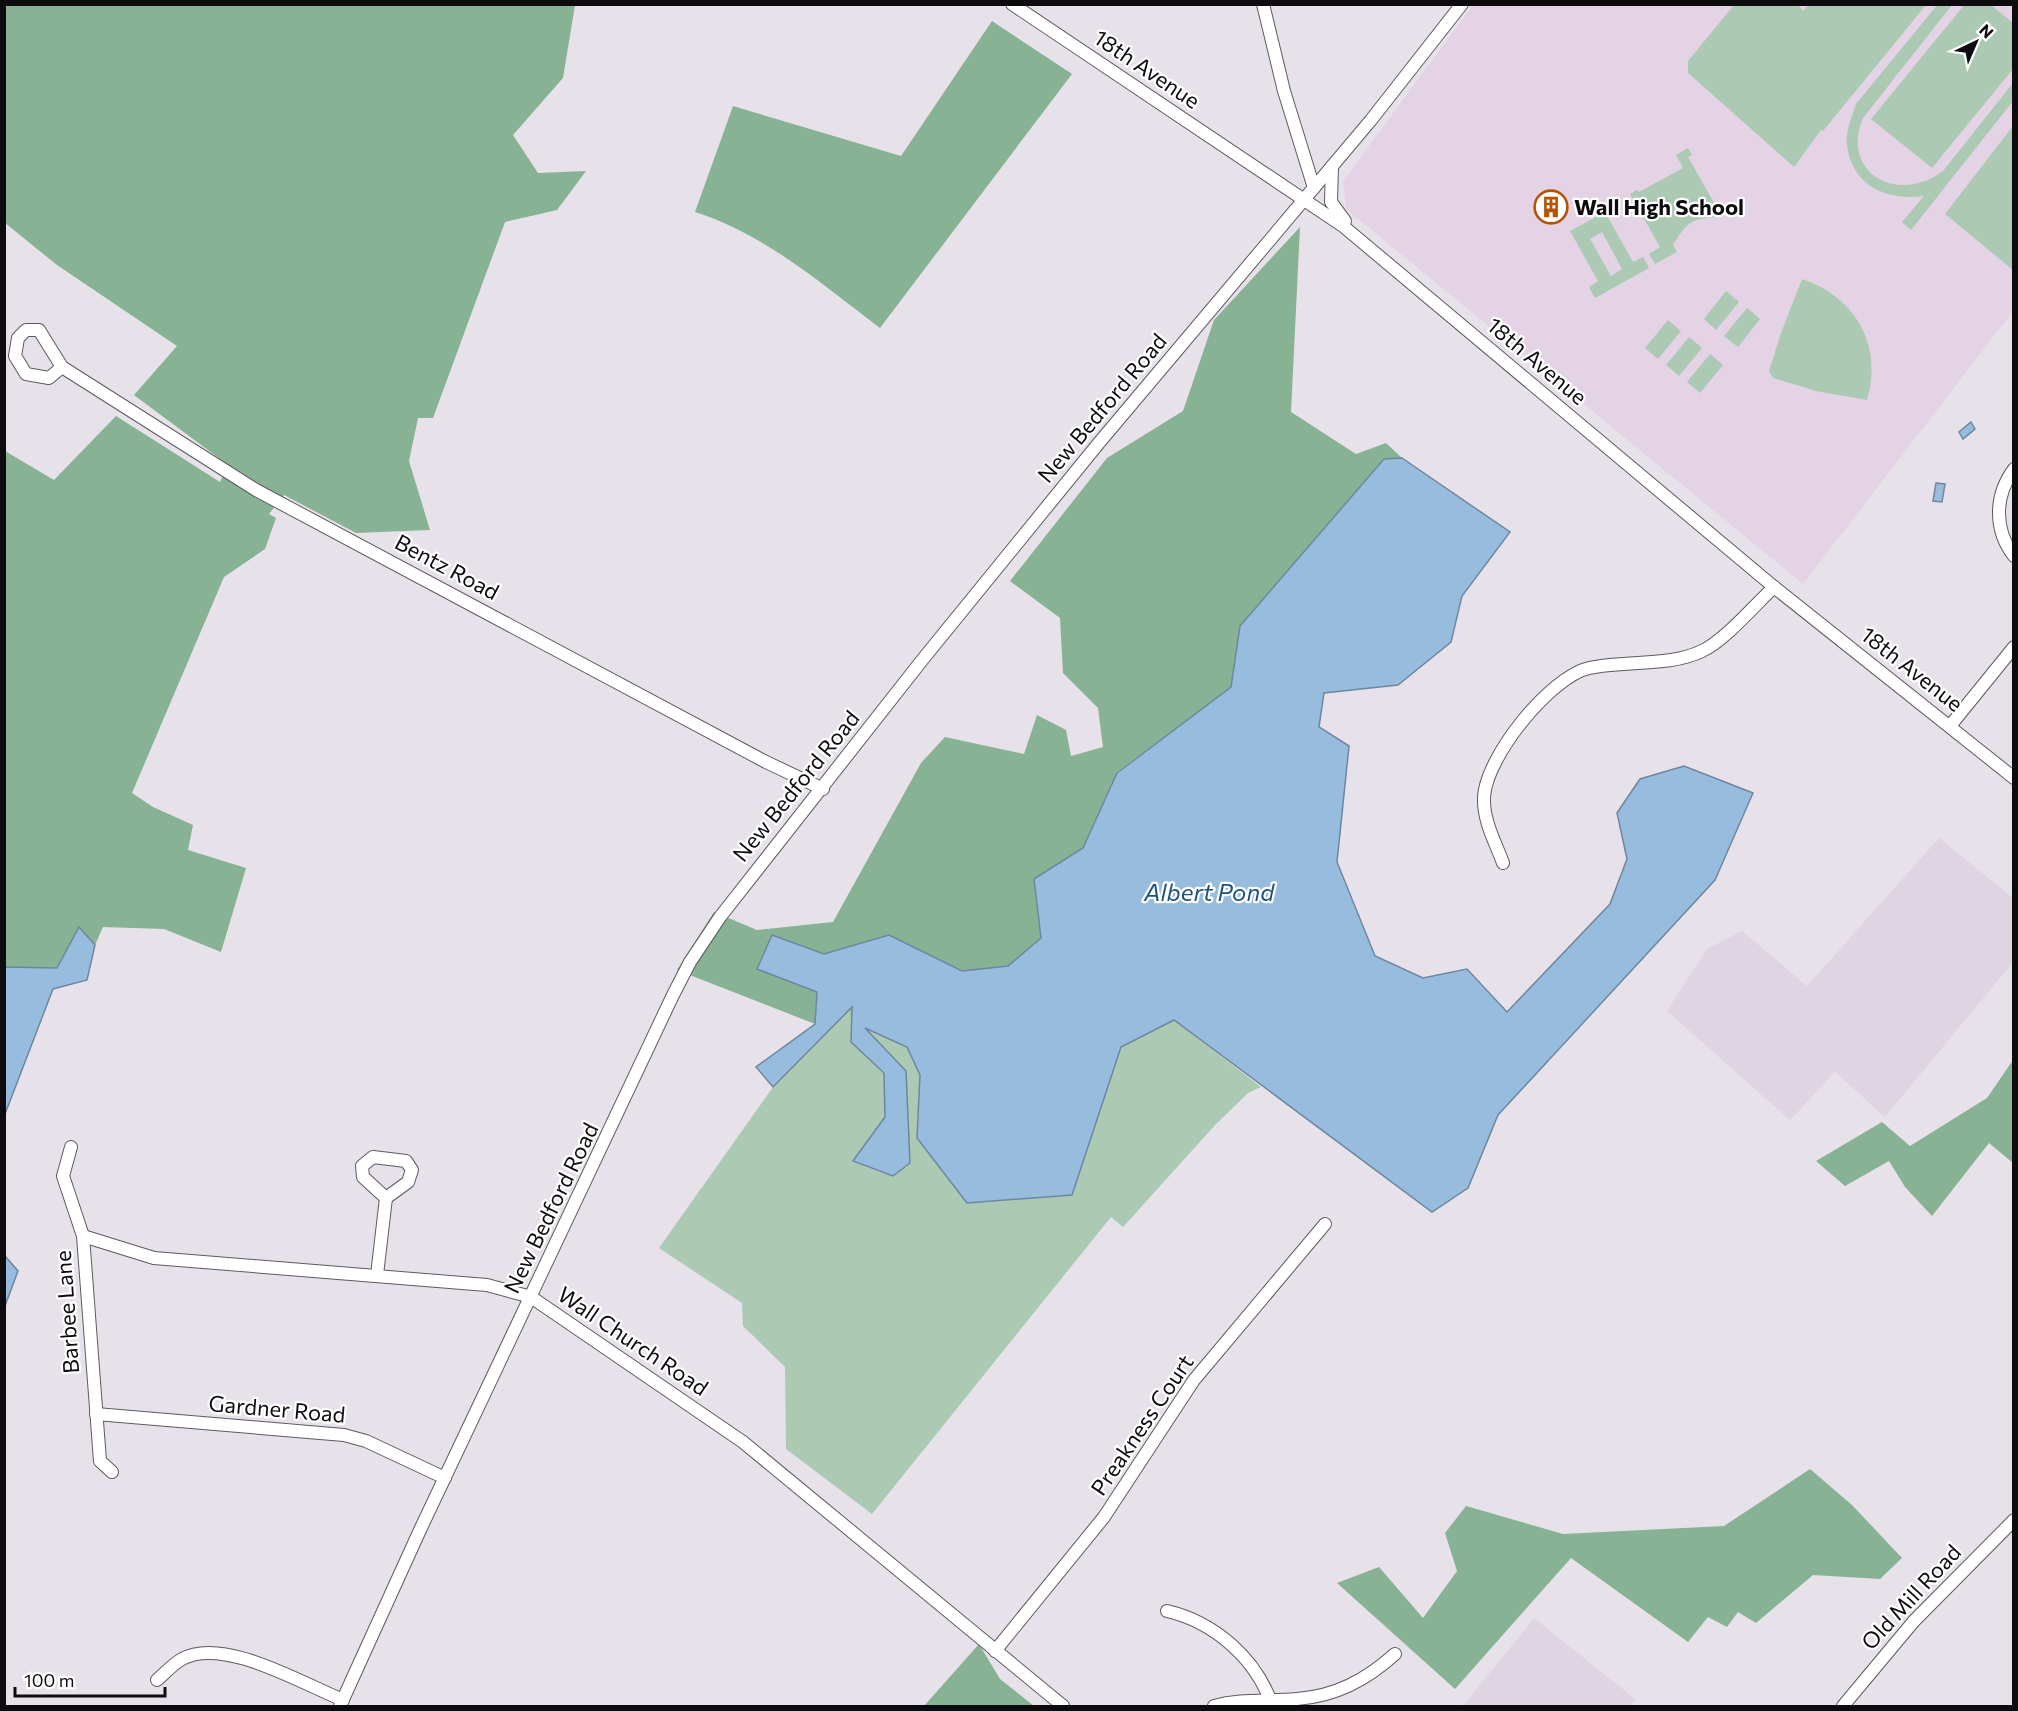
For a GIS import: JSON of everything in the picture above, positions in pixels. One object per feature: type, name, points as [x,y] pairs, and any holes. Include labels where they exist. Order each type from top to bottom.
[{"type":"street","name":"18th Avenue","points":[[1012,4],[1303,199],[1377,254],[1774,587],[2013,778]]},
{"type":"street","points":[[1263,4],[1284,91],[1314,188]]},
{"type":"street","name":"New Bedford Road","points":[[342,1703],[445,1478],[690,962],[726,908],[823,789],[923,659],[1314,188],[1462,4]]},
{"type":"street","points":[[1332,166],[1330,193],[1336,212],[1377,254]]},
{"type":"street","name":"Bentz Road","points":[[62,367],[256,490],[766,762],[823,789]]},
{"type":"street","points":[[2013,470],[2001,493],[1999,513],[2000,529],[2013,556]]},
{"type":"street","points":[[1503,863],[1485,815],[1486,780],[1495,760],[1550,691],[1568,676],[1589,668],[1683,657],[1703,651],[1774,587]]},
{"type":"street","points":[[1950,726],[2013,647]]},
{"type":"street","name":"Barbee Lane","points":[[71,1147],[63,1176],[83,1236],[100,1461],[112,1472]]},
{"type":"street","points":[[376,1275],[386,1198]]},
{"type":"street","name":"Preakness Court","points":[[995,1651],[1104,1517],[1194,1380],[1325,1224]]},
{"type":"street","name":"Wall Church Road","points":[[83,1236],[154,1258],[500,1286],[531,1297],[743,1442],[1062,1707]]},
{"type":"street","name":"Gardner Road","points":[[96,1414],[344,1435],[366,1442],[445,1478]]},
{"type":"street","name":"Old Mill Road","points":[[1843,1707],[1914,1620],[2013,1520]]},
{"type":"street","points":[[1167,1611],[1196,1621],[1238,1649],[1254,1671],[1272,1703]]},
{"type":"street","points":[[157,1680],[182,1659],[206,1653],[225,1653],[246,1658],[342,1703]]},
{"type":"street","points":[[1214,1707],[1244,1700],[1272,1703],[1337,1691],[1364,1678],[1395,1654]]},
{"type":"shaded area","points":[[1473,5],[2013,5],[2013,311],[1803,584],[1346,209],[1343,181]]},
{"type":"shaded area","points":[[1939,838],[2013,898],[2013,962],[1885,1117],[1835,1072],[1790,1120],[1667,1011],[1707,949],[1742,931],[1807,986]]},
{"type":"shaded area","points":[[1534,1618],[1635,1699],[1629,1706],[1463,1706]]},
{"type":"green space","points":[[1938,4],[1952,5],[1863,118],[1858,137],[1859,154],[1866,168],[1878,178],[1892,184],[1908,185],[1926,181],[1943,171],[2013,83],[2013,101],[1911,230],[1902,222],[1924,196],[1898,196],[1885,193],[1865,181],[1856,172],[1851,160],[1847,135],[1856,104]]},
{"type":"green space","points":[[1965,4],[1991,5],[2013,23],[2013,69],[1932,168],[1871,119]]},
{"type":"green space","points":[[5,5],[575,5],[563,78],[513,135],[538,173],[586,171],[557,210],[505,222],[433,418],[418,418],[409,461],[430,530],[356,533],[284,495],[269,514],[276,518],[265,549],[224,577],[132,793],[153,807],[193,825],[188,850],[246,868],[221,952],[164,929],[103,927],[95,945],[79,927],[57,969],[5,967],[5,451],[54,480],[116,416],[220,482],[228,465],[134,395],[177,346],[57,265],[5,223]]},
{"type":"green space","points":[[1734,5],[1798,5],[1803,11],[1808,5],[1926,5],[1823,131],[1821,130],[1794,167],[1688,73],[1688,61]]},
{"type":"green space","points":[[992,21],[1072,74],[880,328],[815,278],[769,247],[745,233],[695,212],[733,106],[901,156]]},
{"type":"green space","points":[[2013,126],[2013,270],[1945,214]]},
{"type":"green space","points":[[1688,148],[1692,155],[1688,157],[1722,217],[1704,218],[1687,225],[1673,245],[1677,252],[1655,264],[1649,254],[1660,247],[1630,194],[1637,190],[1639,192],[1683,168],[1676,155]]},
{"type":"green space","points":[[1605,212],[1633,262],[1643,257],[1649,268],[1595,298],[1589,287],[1598,281],[1570,231]],"holes":[[[1602,232],[1622,269],[1611,276],[1590,239]]]},
{"type":"green space","points":[[1300,227],[1291,412],[1356,454],[1386,443],[1402,458],[1384,459],[1240,626],[1231,687],[1117,772],[1083,848],[1034,879],[1041,938],[1008,967],[962,971],[889,935],[824,954],[772,936],[817,992],[815,1024],[677,970],[714,912],[757,930],[833,922],[921,763],[945,737],[1024,754],[1037,715],[1066,730],[1071,756],[1103,747],[1098,708],[1063,673],[1060,618],[1010,581],[1107,458],[1183,411],[1214,320]]},
{"type":"green space","points":[[1802,279],[1821,287],[1837,298],[1851,311],[1861,326],[1868,343],[1871,361],[1871,380],[1867,400],[1816,391],[1773,378],[1769,371]]},
{"type":"green space","points":[[1726,291],[1739,302],[1716,330],[1704,319]]},
{"type":"green space","points":[[1747,308],[1760,319],[1738,347],[1724,336]]},
{"type":"green space","points":[[1668,320],[1681,331],[1658,359],[1645,348]]},
{"type":"green space","points":[[1689,337],[1702,348],[1679,376],[1666,365]]},
{"type":"green space","points":[[1710,354],[1723,365],[1700,393],[1687,382]]},
{"type":"green space","points":[[852,1006],[851,1042],[884,1073],[886,1117],[853,1161],[893,1176],[906,1071],[864,1027],[907,1047],[920,1075],[917,1138],[1072,1195],[1121,1047],[1174,1020],[1261,1087],[1248,1093],[1216,1124],[1123,1227],[1111,1217],[872,1514],[786,1449],[785,1367],[743,1326],[742,1303],[659,1248],[773,1087]]},
{"type":"green space","points":[[2013,1060],[2013,1163],[1989,1143],[1932,1216],[1905,1187],[1889,1161],[1845,1186],[1816,1161],[1882,1122],[1910,1146],[1987,1098]]},
{"type":"green space","points":[[1810,1469],[1852,1505],[1902,1558],[1880,1579],[1813,1575],[1756,1623],[1738,1612],[1727,1627],[1708,1617],[1688,1642],[1571,1558],[1455,1689],[1337,1583],[1379,1567],[1423,1618],[1457,1571],[1445,1533],[1466,1506],[1563,1534],[1724,1526]]},
{"type":"green space","points":[[979,1644],[1000,1679],[1034,1706],[924,1706]]},
{"type":"water","points":[[1971,422],[1975,429],[1963,439],[1959,432]]},
{"type":"water","name":"Albert Pond","points":[[1402,458],[1510,532],[1462,596],[1451,642],[1398,685],[1324,693],[1319,727],[1349,746],[1337,862],[1375,956],[1423,978],[1467,969],[1507,1012],[1610,904],[1627,859],[1617,813],[1640,779],[1684,766],[1753,793],[1715,880],[1498,1115],[1468,1188],[1432,1212],[1174,1020],[1121,1047],[1072,1195],[967,1203],[917,1138],[920,1075],[907,1047],[865,1028],[906,1071],[910,1163],[893,1176],[853,1161],[885,1117],[884,1073],[851,1042],[852,1007],[773,1087],[756,1067],[815,1024],[817,992],[757,969],[772,935],[824,954],[889,935],[962,971],[1008,966],[1041,938],[1034,879],[1083,848],[1117,773],[1231,687],[1240,626],[1384,459]]},
{"type":"water","points":[[1936,483],[1945,484],[1942,502],[1933,501]]},
{"type":"water","points":[[79,927],[95,945],[87,980],[53,989],[5,1114],[5,967],[57,968]]},
{"type":"water","points":[[5,1256],[18,1271],[5,1306]]},
{"type":"place","name":"Wall High School","points":[[1551,207]]}]
